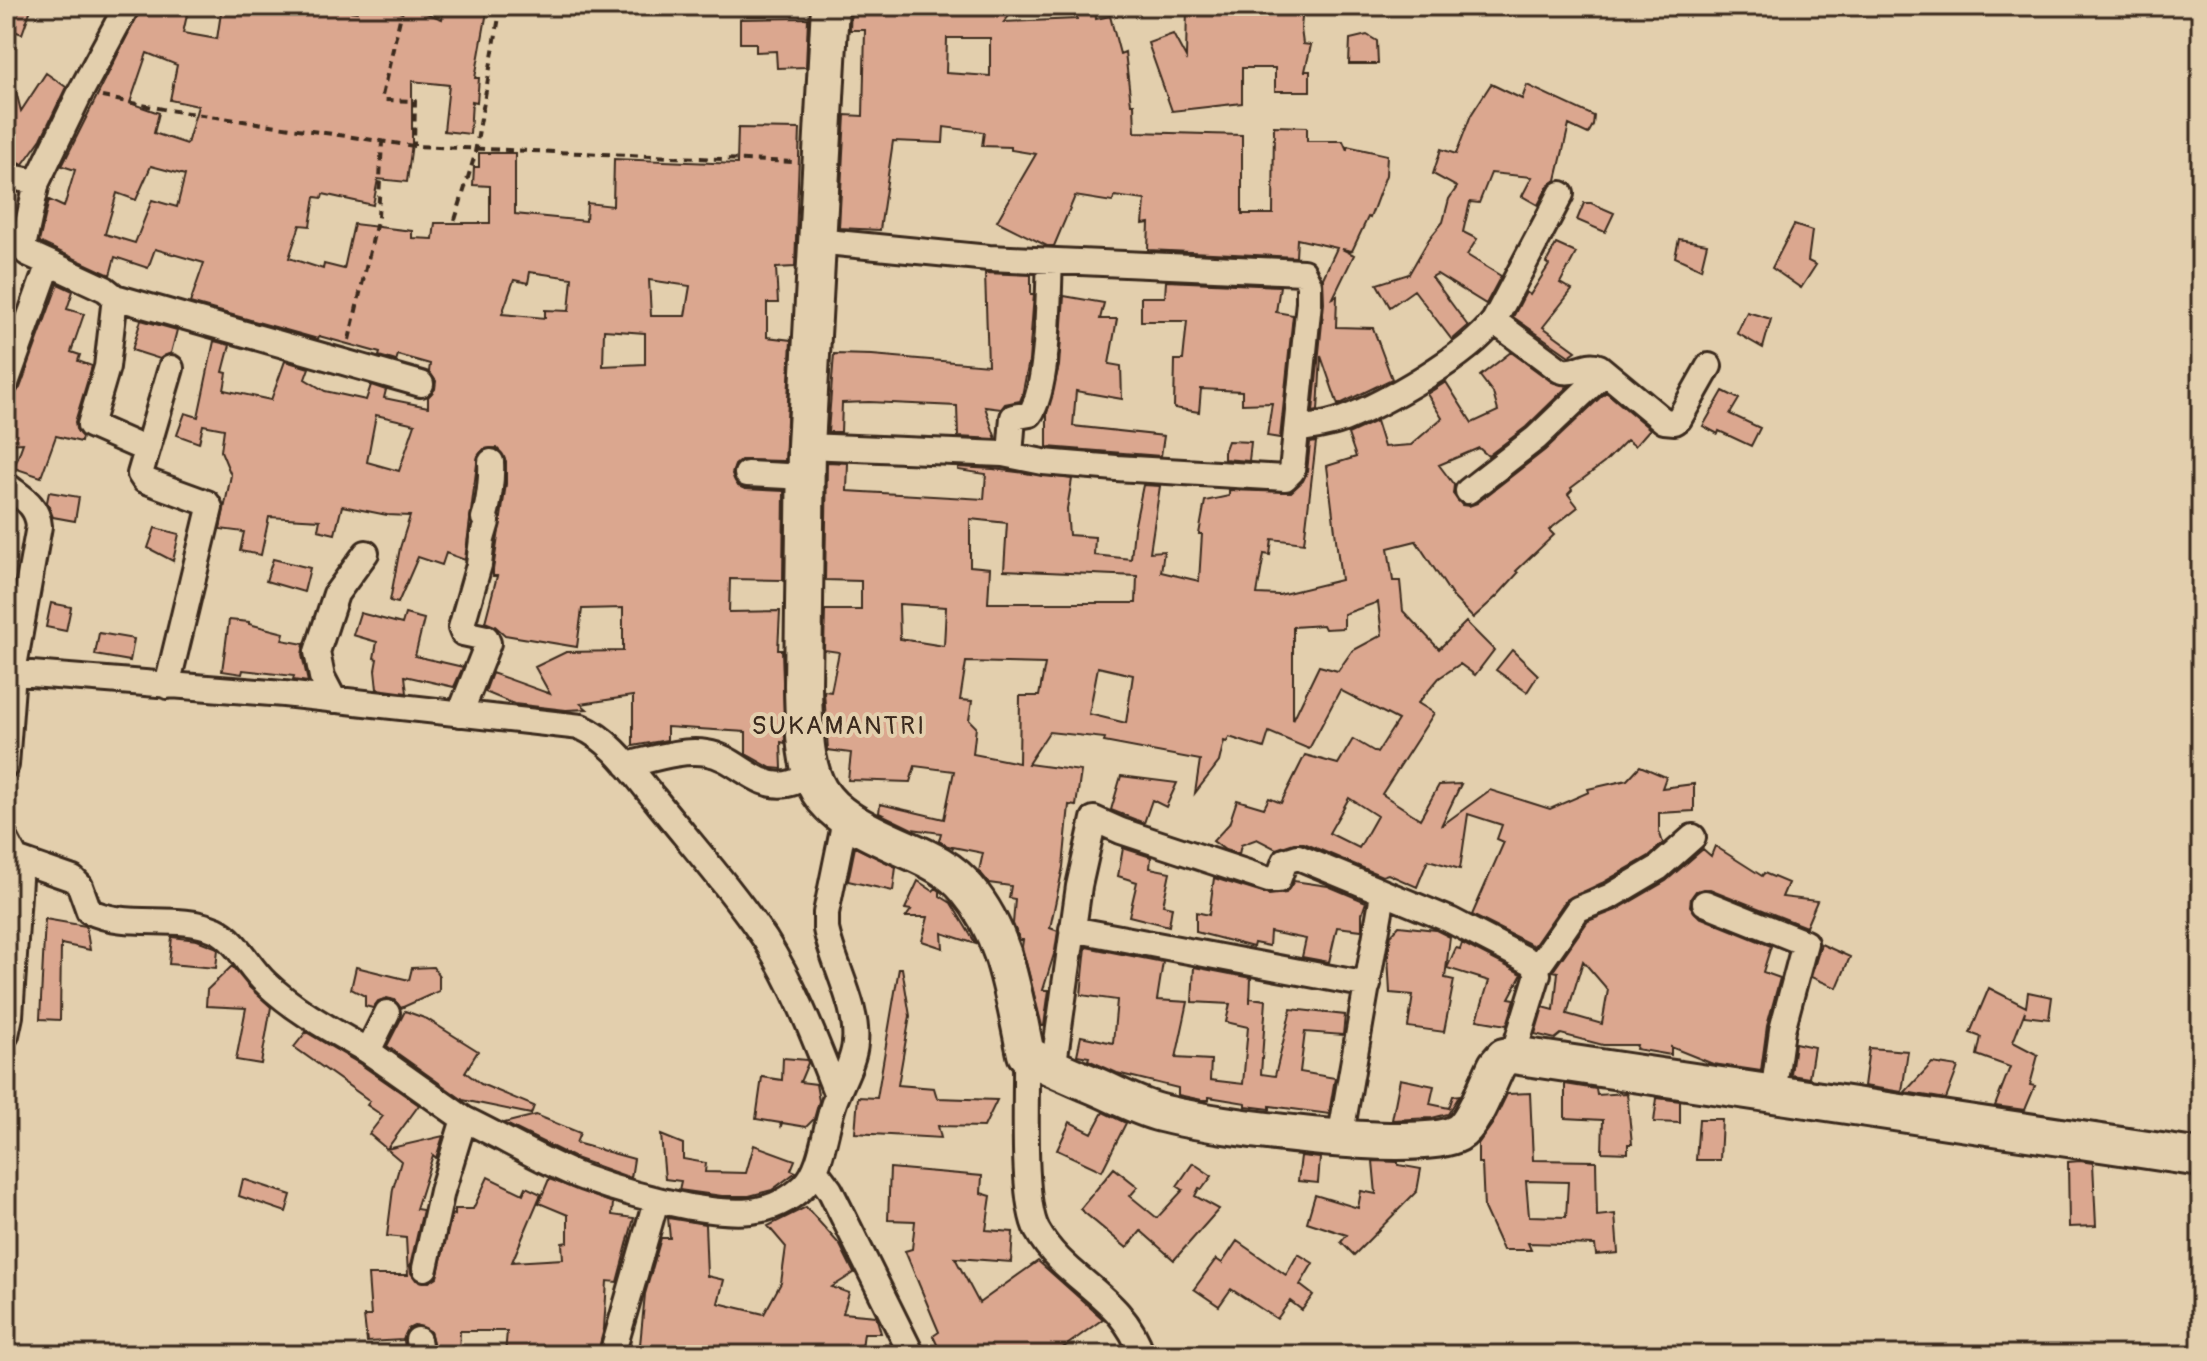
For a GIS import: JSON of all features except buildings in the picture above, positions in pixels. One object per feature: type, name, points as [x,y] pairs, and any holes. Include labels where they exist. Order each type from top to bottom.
[{"type":"street","points":[[127,6],[37,182],[23,247],[27,253],[105,289],[115,297],[421,384]]},
{"type":"street","points":[[830,6],[819,164],[806,462],[803,721],[810,775],[819,795],[845,820],[948,870],[967,888],[1000,941],[1040,1062],[1158,1113],[1199,1122],[1340,1139],[1443,1139],[1454,1135],[1465,1128],[1497,1065],[1504,1057],[1513,1055],[2201,1158]]},
{"type":"street","points":[[6,176],[37,182]]},
{"type":"street","points":[[1296,430],[1345,418],[1382,400],[1440,367],[1478,339],[1494,321],[1561,194]]},
{"type":"street","points":[[747,474],[806,462],[1010,455],[1043,462],[1124,469],[1285,478],[1292,471],[1309,302],[1309,284],[1303,272],[989,258],[816,241]]},
{"type":"street","points":[[1010,455],[1013,417],[1030,414],[1038,397],[1050,261]]},
{"type":"street","points":[[6,383],[49,263]]},
{"type":"street","points":[[115,297],[107,367],[90,425],[147,450]]},
{"type":"street","points":[[1494,321],[1560,370],[1571,372],[1594,364],[1664,421],[1675,422],[1679,419],[1709,366]]},
{"type":"street","points":[[167,686],[210,508],[207,503],[140,474],[171,368]]},
{"type":"street","points":[[1468,491],[1536,438],[1605,372]]},
{"type":"street","points":[[460,714],[488,643],[486,638],[463,633],[461,628],[479,565],[487,522],[484,518],[489,501],[487,493],[491,462]]},
{"type":"street","points":[[6,485],[38,513],[39,526],[9,672],[6,765]]},
{"type":"street","points":[[334,700],[322,677],[317,652],[339,589],[366,553]]},
{"type":"street","points":[[9,672],[334,700],[581,727],[593,732],[627,765],[716,873],[765,940],[803,1008],[837,1095]]},
{"type":"street","points":[[627,765],[666,755],[706,753],[768,782],[788,784],[810,775]]},
{"type":"street","points":[[1118,1355],[1139,1344],[1099,1293],[1057,1258],[1035,1227],[1028,1198],[1040,1062],[1094,819],[1121,831],[1269,880],[1278,880],[1285,861],[1298,857],[1450,920],[1533,963],[1538,974],[1513,1055]]},
{"type":"street","points":[[11,850],[73,879],[80,886],[89,911],[100,916],[216,931],[227,938],[266,984],[299,1010],[368,1051],[464,1119],[583,1178],[656,1201],[727,1213],[758,1212],[783,1202],[806,1185],[815,1170],[828,1114],[855,1047],[854,1021],[826,929],[826,913],[845,820]]},
{"type":"street","points":[[1537,968],[1578,909],[1609,897],[1658,868],[1693,837]]},
{"type":"street","points":[[6,1035],[10,1016],[19,879],[11,850]]},
{"type":"street","points":[[1340,1139],[1383,894]]},
{"type":"street","points":[[1705,903],[1805,943],[1782,1030],[1773,1095]]},
{"type":"street","points":[[1072,929],[1368,985]]},
{"type":"street","points":[[368,1051],[387,1013]]},
{"type":"street","points":[[425,1268],[442,1191],[464,1119]]},
{"type":"street","points":[[815,1170],[830,1190],[912,1355]]},
{"type":"street","points":[[612,1355],[656,1201]]},
{"type":"path","points":[[403,6],[382,96],[385,100],[415,101],[414,146]]},
{"type":"path","points":[[455,220],[475,149],[501,6]]},
{"type":"path","points":[[80,93],[414,146],[819,164]]},
{"type":"path","points":[[344,362],[378,217],[382,142]]},
{"type":"district","name":"SUKAMANTRI","points":[[839,725]]}]
